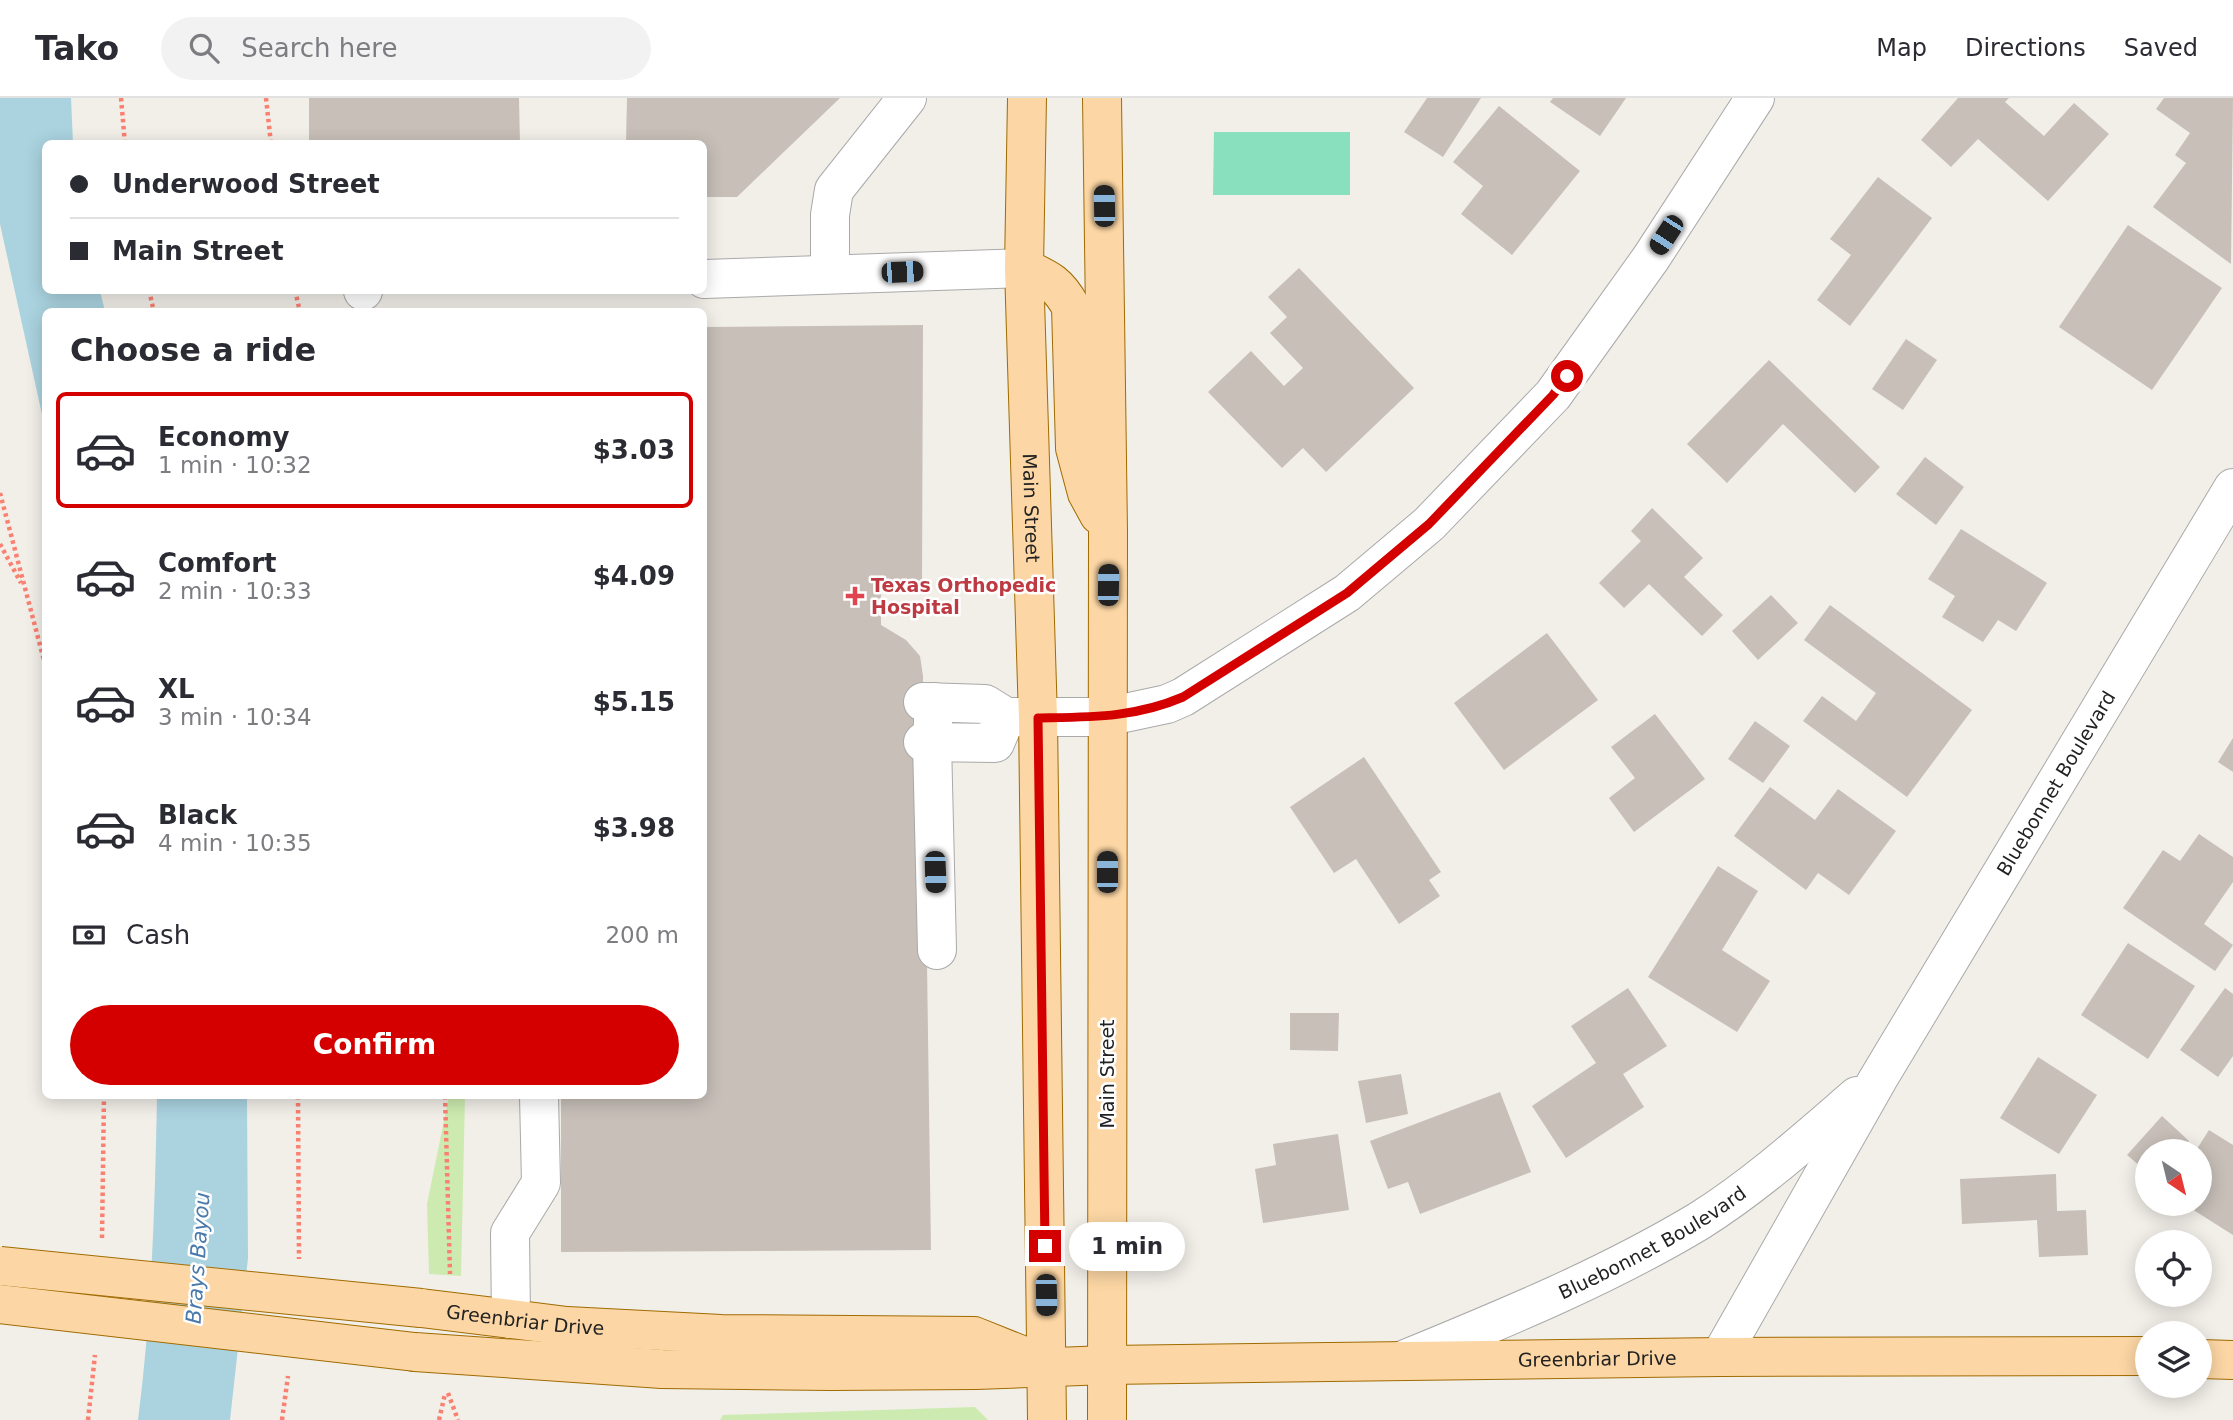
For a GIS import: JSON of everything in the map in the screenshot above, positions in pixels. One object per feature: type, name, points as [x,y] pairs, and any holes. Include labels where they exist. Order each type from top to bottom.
[{"type":"main road","name":"Main Street","points":[[1027,98],[1022,717],[1047,1420]]},
{"type":"main road","name":"Main Street","points":[[1102,98],[1108,532],[1107,1420]]},
{"type":"main road","points":[[1024,268],[1062,289],[1072,307],[1075,447],[1087,493],[1108,532]]},
{"type":"main road","name":"Greenbriar Drive","points":[[0,1266],[421,1308],[567,1326],[721,1334],[974,1336],[1047,1366]]},
{"type":"main road","name":"Greenbriar Drive","points":[[0,1304],[415,1352],[662,1369],[976,1370],[1047,1366],[1720,1357],[2135,1356]]},
{"type":"main road","points":[[662,1369],[665,1331]]},
{"type":"main road","points":[[2212,1359],[2233,1360]]},
{"type":"street","points":[[830,274],[830,215],[834,190],[907,98]]},
{"type":"street","points":[[937,950],[927,742],[928,702],[985,704],[1022,717],[1106,718],[1167,704],[1183,697],[1347,593],[1429,524],[1553,395],[1651,258],[1755,98]]},
{"type":"street","points":[[707,279],[1024,268]]},
{"type":"street","name":"Bluebonnet Boulevard","points":[[1720,1357],[1878,1079],[2233,488]]},
{"type":"street","points":[[927,742],[995,743],[1022,717]]},
{"type":"street","name":"Bluebonnet Boulevard","points":[[1399,1362],[1615,1269],[1700,1220],[1767,1173],[1878,1079]]},
{"type":"street","points":[[511,1319],[510,1233],[541,1183],[539,1099]]},
{"type":"path","points":[[121,98],[125,140]]},
{"type":"path","points":[[266,98],[271,140]]},
{"type":"path","points":[[0,493],[42,654]]},
{"type":"path","points":[[0,544],[25,592]]},
{"type":"path","points":[[445,1099],[450,1279]]},
{"type":"path","points":[[439,1420],[446,1389],[458,1420]]},
{"type":"green space","points":[[1214,132],[1350,132],[1350,195],[1213,195]]},
{"type":"green space","points":[[448,1099],[465,1099],[461,1276],[429,1274],[427,1204]]},
{"type":"green space","points":[[975,1407],[988,1420],[720,1420],[723,1415]]},
{"type":"water","points":[[0,98],[71,98],[73,140],[42,140],[42,294],[101,294],[104,308],[42,308],[42,414],[0,224]]},
{"type":"water","name":"Brays Bayou","points":[[157,1099],[247,1099],[248,1258],[230,1420],[138,1420],[150,1298]]},
{"type":"building","points":[[309,98],[519,98],[520,140],[309,140]]},
{"type":"building","points":[[627,98],[840,98],[737,197],[707,197],[707,140],[626,140]]},
{"type":"building","points":[[1427,98],[1481,98],[1443,157],[1404,132]]},
{"type":"building","points":[[1553,98],[1626,98],[1600,136],[1550,102]]},
{"type":"building","points":[[1958,98],[2009,98],[2005,102],[2044,136],[2074,103],[2109,134],[2048,201],[1978,139],[1951,167],[1921,140]]},
{"type":"building","points":[[2164,98],[2233,98],[2231,264],[2153,207],[2186,163],[2175,155],[2190,133],[2156,109]]},
{"type":"building","points":[[1499,106],[1580,171],[1512,255],[1461,214],[1483,186],[1453,162]]},
{"type":"building","points":[[1878,177],[1932,218],[1850,326],[1817,300],[1851,255],[1830,239]]},
{"type":"building","points":[[2128,225],[2222,288],[2152,390],[2059,327]]},
{"type":"building","points":[[1299,268],[1414,388],[1326,472],[1303,448],[1282,468],[1208,392],[1251,351],[1284,386],[1303,368],[1270,333],[1287,317],[1268,297]]},
{"type":"building","name":"Texas Orthopedic Hospital","points":[[923,325],[922,593],[881,592],[881,625],[906,640],[920,656],[923,676],[931,1250],[561,1252],[561,1099],[707,1099],[707,327]]},
{"type":"building","points":[[1906,339],[1937,360],[1903,410],[1872,389]]},
{"type":"building","points":[[1769,360],[1880,467],[1855,493],[1783,424],[1727,483],[1687,444]]},
{"type":"building","points":[[1925,457],[1964,487],[1936,525],[1896,494]]},
{"type":"building","points":[[1652,508],[1703,558],[1684,577],[1723,615],[1702,636],[1649,584],[1624,608],[1599,583],[1641,541],[1631,531]]},
{"type":"building","points":[[1961,529],[2047,583],[2016,631],[1998,620],[1983,642],[1942,617],[1955,596],[1928,579]]},
{"type":"building","points":[[1771,595],[1798,623],[1758,660],[1732,631]]},
{"type":"building","points":[[1830,605],[1972,710],[1907,797],[1803,721],[1822,696],[1856,721],[1876,693],[1804,640]]},
{"type":"building","points":[[1547,633],[1598,700],[1504,770],[1454,703]]},
{"type":"building","points":[[1655,714],[1705,779],[1634,832],[1609,798],[1635,778],[1611,747]]},
{"type":"building","points":[[1755,721],[1790,746],[1763,783],[1728,759]]},
{"type":"building","points":[[2233,738],[2233,772],[2218,762]]},
{"type":"building","points":[[1364,757],[1441,872],[1429,880],[1440,896],[1399,924],[1356,859],[1334,873],[1290,807]]},
{"type":"building","points":[[1770,787],[1815,820],[1838,789],[1896,831],[1849,895],[1818,873],[1806,890],[1734,836]]},
{"type":"building","points":[[2199,834],[2233,857],[2233,882],[2204,924],[2233,945],[2215,971],[2123,908],[2163,850],[2180,861]]},
{"type":"building","points":[[1718,866],[1758,891],[1722,950],[1770,981],[1737,1032],[1648,977]]},
{"type":"building","points":[[2128,943],[2195,986],[2148,1059],[2081,1015]]},
{"type":"building","points":[[1628,988],[1667,1046],[1623,1074],[1644,1107],[1566,1158],[1532,1106],[1596,1063],[1571,1026]]},
{"type":"building","points":[[2225,988],[2233,994],[2233,1056],[2218,1077],[2180,1050]]},
{"type":"building","points":[[1290,1013],[1339,1013],[1338,1051],[1290,1050]]},
{"type":"building","points":[[2038,1057],[2097,1095],[2059,1154],[2000,1118]]},
{"type":"building","points":[[1401,1074],[1408,1114],[1366,1123],[1358,1081]]},
{"type":"building","points":[[1500,1092],[1531,1172],[1420,1214],[1408,1182],[1388,1189],[1370,1141]]},
{"type":"building","points":[[2162,1116],[2187,1139],[2141,1139]]},
{"type":"building","points":[[2209,1130],[2233,1145],[2233,1235],[2203,1216],[2212,1216],[2212,1139],[2203,1139]]},
{"type":"building","points":[[1338,1134],[1349,1210],[1263,1223],[1255,1169],[1276,1165],[1273,1144]]},
{"type":"building","points":[[2135,1146],[2135,1162],[2127,1155]]},
{"type":"building","points":[[2056,1174],[2057,1211],[2086,1210],[2088,1255],[2039,1257],[2037,1220],[1962,1224],[1960,1179]]},
{"type":"place","name":"Texas Orthopedic Hospital","points":[[855,596]]},
{"type":"route","points":[[1045,1246],[1038,718],[1106,718],[1167,704],[1183,697],[1347,593],[1429,524],[1553,395],[1567,376]]}]
